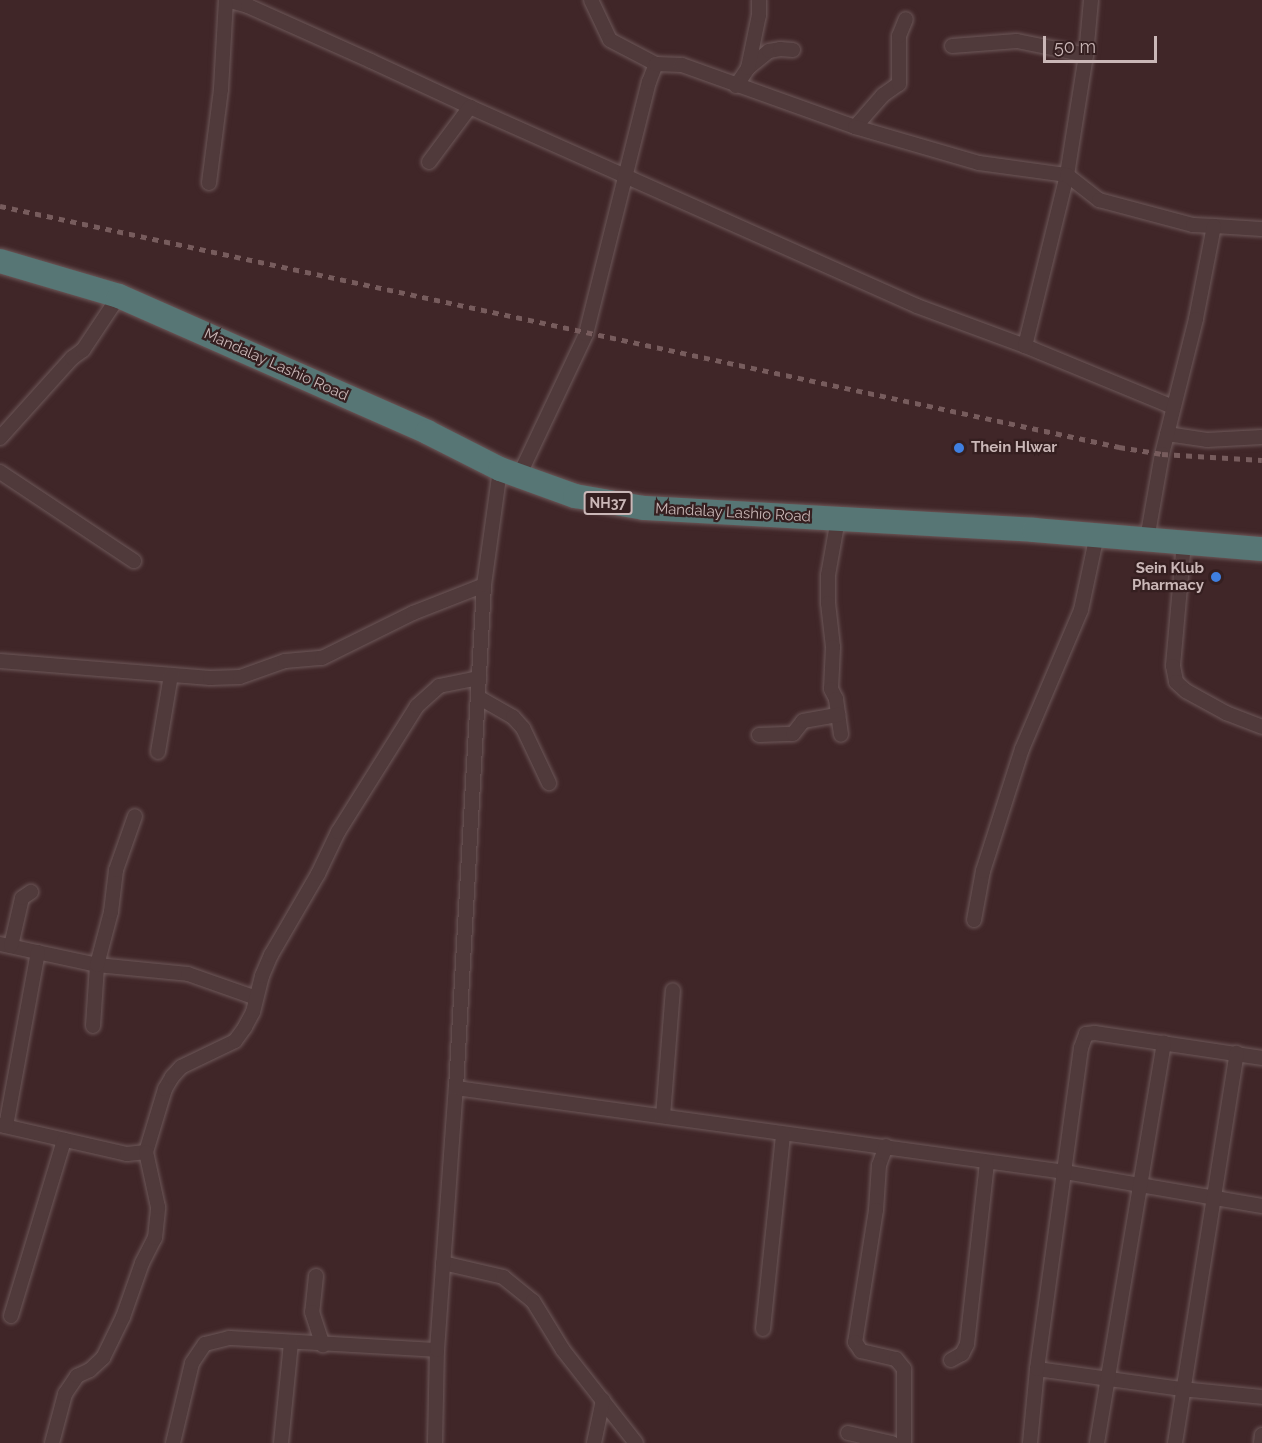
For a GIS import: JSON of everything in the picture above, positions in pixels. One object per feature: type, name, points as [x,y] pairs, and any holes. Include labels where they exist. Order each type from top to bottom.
[{"type":"highway","name":"Mandalay Lashio Road","points":[[0,261],[119,296],[427,432],[509,473],[575,496],[644,508],[1098,535],[1262,549]]},
{"type":"street","points":[[209,183],[221,89],[226,0],[248,6],[917,306],[1025,346],[1173,407]]},
{"type":"street","points":[[748,68],[759,15],[759,0]]},
{"type":"street","points":[[1025,346],[1067,175],[1086,55],[1091,0]]},
{"type":"street","points":[[594,3],[610,40],[656,64],[682,65],[855,127],[979,163],[1067,175],[1099,200],[1193,225],[1262,229]]},
{"type":"street","points":[[855,127],[883,95],[899,84],[899,36],[906,19]]},
{"type":"street","points":[[952,46],[1017,42],[1086,55]]},
{"type":"street","points":[[736,86],[748,68],[769,51],[793,50]]},
{"type":"street","points":[[435,1443],[437,1350],[456,1088],[484,585],[509,473],[586,334],[649,82],[656,64]]},
{"type":"street","points":[[429,162],[470,107]]},
{"type":"street","points":[[1147,539],[1167,434],[1196,319],[1214,226]]},
{"type":"street","points":[[0,438],[72,358],[83,350],[119,296]]},
{"type":"street","points":[[1167,434],[1207,440],[1244,440],[1262,437]]},
{"type":"street","points":[[0,472],[134,561]]},
{"type":"street","points":[[838,519],[828,575],[828,603],[833,647],[831,689],[841,735]]},
{"type":"street","points":[[974,920],[983,871],[1022,749],[1081,610],[1098,535]]},
{"type":"street","points":[[1184,542],[1173,666],[1176,682],[1186,691],[1226,713],[1262,727]]},
{"type":"street","points":[[0,662],[227,679],[253,673],[285,661],[322,658],[413,613],[484,585]]},
{"type":"street","points":[[158,752],[171,675]]},
{"type":"street","points":[[52,1443],[65,1394],[77,1376],[90,1370],[103,1358],[123,1317],[142,1263],[155,1238],[158,1207],[146,1152],[165,1089],[182,1067],[235,1041],[253,1012],[271,955],[318,874],[338,832],[417,706],[440,686],[479,678]]},
{"type":"street","points":[[478,697],[513,717],[524,728],[549,783]]},
{"type":"street","points":[[759,735],[793,734],[803,721],[838,715]]},
{"type":"street","points":[[93,1026],[97,965],[111,912],[116,870],[135,816]]},
{"type":"street","points":[[32,892],[22,898],[5,945],[97,965],[188,974],[256,998]]},
{"type":"street","points":[[39,952],[3,1126],[127,1154],[146,1152]]},
{"type":"street","points":[[663,1116],[673,990]]},
{"type":"street","points":[[1030,1443],[1037,1369],[1081,1048],[1086,1035],[1095,1033],[1262,1058]]},
{"type":"street","points":[[1097,1443],[1164,1043]]},
{"type":"street","points":[[1175,1443],[1181,1389],[1237,1053]]},
{"type":"street","points":[[456,1088],[1065,1172],[1262,1206]]},
{"type":"street","points":[[763,1329],[783,1134]]},
{"type":"street","points":[[11,1316],[64,1140]]},
{"type":"street","points":[[886,1146],[879,1165],[876,1210],[855,1342],[861,1351],[896,1359],[904,1369],[904,1443]]},
{"type":"street","points":[[951,1360],[962,1354],[967,1344],[987,1162]]},
{"type":"street","points":[[443,1263],[503,1277],[533,1300],[563,1350],[636,1443]]},
{"type":"street","points":[[316,1276],[312,1312],[323,1345]]},
{"type":"street","points":[[173,1443],[192,1363],[205,1344],[229,1338],[437,1350]]},
{"type":"street","points":[[281,1443],[291,1343]]},
{"type":"street","points":[[1037,1369],[1181,1389],[1262,1397]]},
{"type":"street","points":[[594,1443],[603,1400]]},
{"type":"street","points":[[848,1433],[892,1443]]},
{"type":"street","points":[[1261,1443],[1262,1435]]},
{"type":"railway","points":[[0,206],[1119,447],[1162,454],[1262,460]]},
{"type":"place","name":"Thein Hlwar","points":[[959,448]]},
{"type":"place","name":"Sein Klub Pharmacy","points":[[1216,577]]}]
